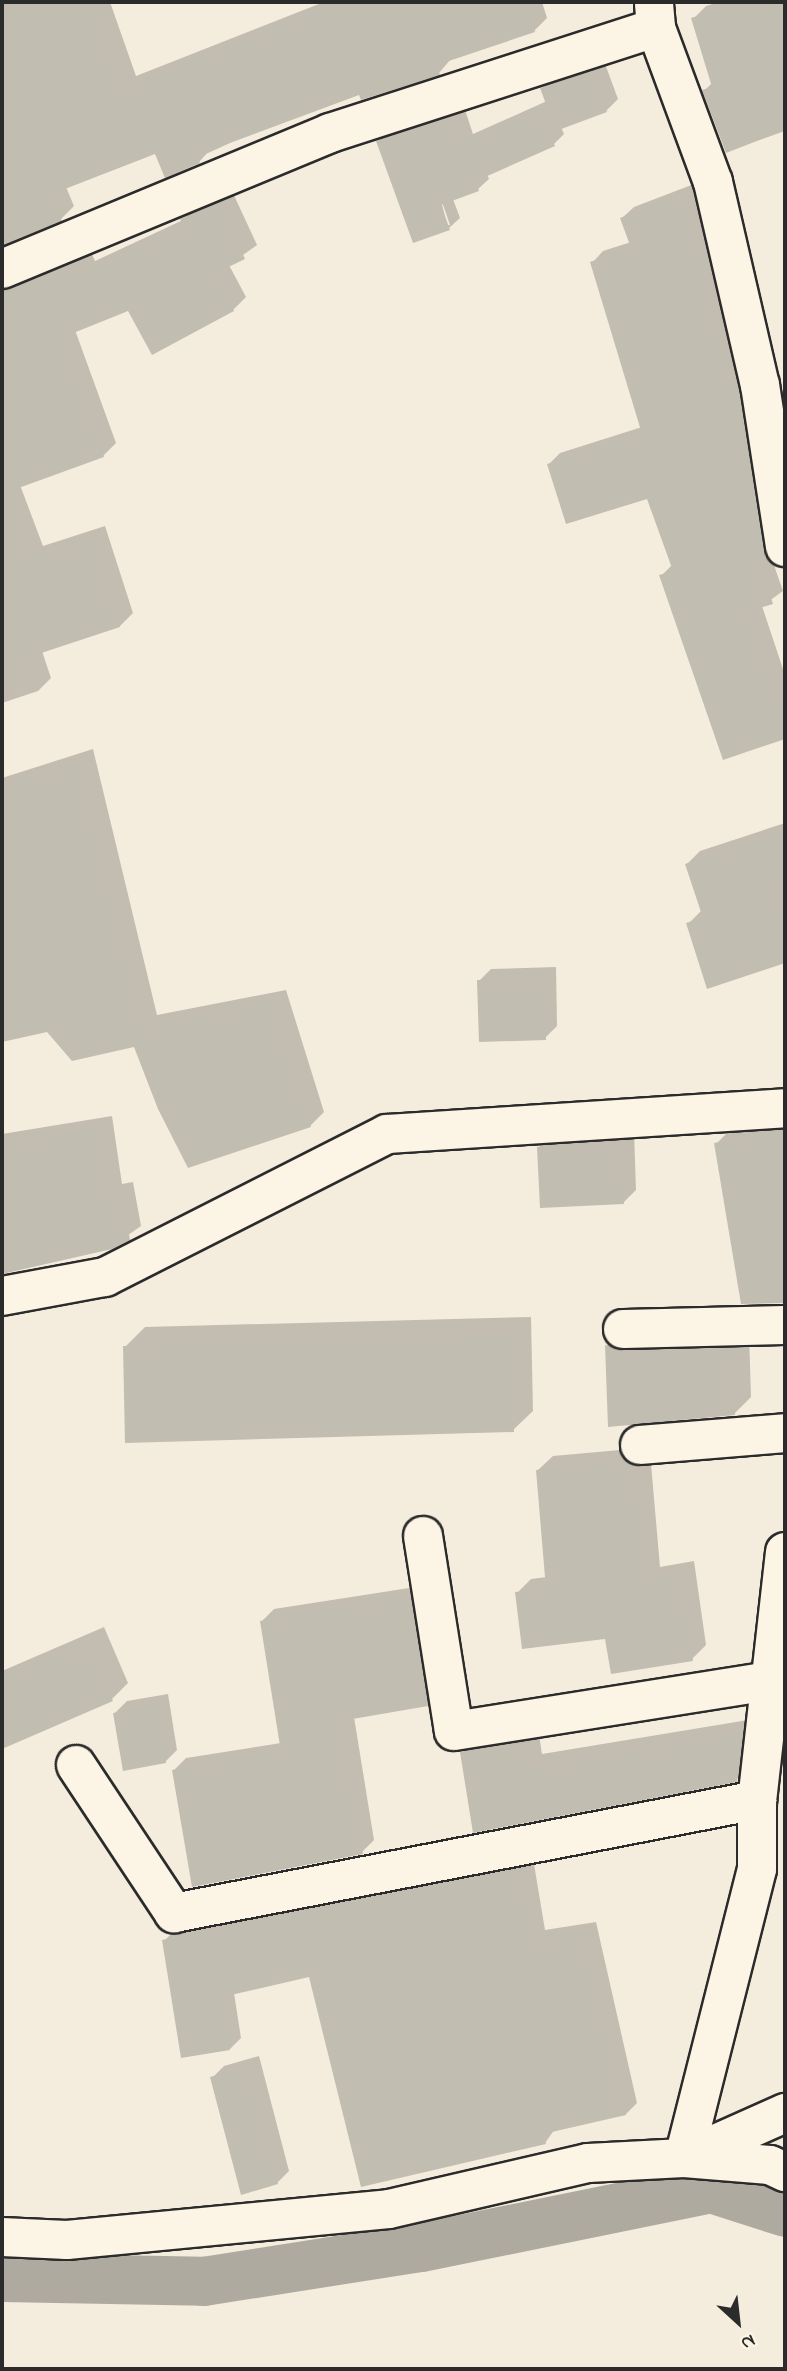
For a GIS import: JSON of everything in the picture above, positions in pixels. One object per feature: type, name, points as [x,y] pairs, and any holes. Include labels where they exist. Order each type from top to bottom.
[{"type":"street","points":[[2,269],[330,133],[655,15],[713,182],[773,381],[785,547]]},
{"type":"street","points":[[2,1296],[105,1277],[387,1134],[785,1108]]},
{"type":"street","points":[[623,1329],[785,1325]]},
{"type":"street","points":[[640,1445],[785,1433]]},
{"type":"street","points":[[423,1536],[454,1731],[768,1681]]},
{"type":"street","points":[[684,2158],[771,1859],[757,1800],[768,1681],[785,1552]]},
{"type":"street","points":[[76,1765],[174,1913],[757,1800]]},
{"type":"street","points":[[684,2158],[785,2113]]},
{"type":"street","points":[[2,2237],[67,2240],[389,2209],[588,2163],[684,2158],[770,2165],[785,2172]]},
{"type":"building","points":[[32,2],[91,2],[123,88],[341,2],[525,2],[535,32],[437,65],[440,75],[361,100],[359,95],[230,143],[197,158],[200,163],[165,178],[155,154],[52,194],[62,221],[2,245],[2,13]]},
{"type":"building","points":[[745,2],[780,2],[785,17],[785,130],[726,153],[702,90],[712,87],[691,18]]},
{"type":"building","points":[[592,72],[607,112],[556,131],[540,88]]},
{"type":"building","points":[[538,109],[555,146],[476,181],[479,191],[441,205],[450,230],[413,243],[376,141],[454,116],[463,143]]},
{"type":"building","points":[[682,195],[716,291],[707,295],[741,405],[767,559],[759,560],[773,604],[749,611],[785,720],[785,739],[723,760],[659,575],[673,571],[647,499],[566,524],[547,464],[642,434],[590,262],[631,248],[620,218]]},
{"type":"building","points":[[219,203],[245,259],[214,274],[234,311],[152,355],[128,311],[61,338],[104,457],[2,494],[2,290],[77,261],[82,273],[183,226],[180,219]]},
{"type":"building","points":[[92,538],[120,627],[2,666],[2,567]]},
{"type":"building","points":[[79,762],[144,1028],[272,1003],[311,1127],[188,1168],[158,1109],[134,1047],[72,1061],[47,1032],[2,1042],[2,786]]},
{"type":"building","points":[[785,831],[785,887],[774,890],[785,925],[785,963],[707,989],[686,923],[703,918],[685,864]]},
{"type":"building","points":[[544,979],[546,1040],[479,1042],[477,980]]},
{"type":"building","points":[[100,1127],[111,1195],[122,1193],[130,1240],[112,1249],[2,1274],[2,1147]]},
{"type":"building","points":[[785,1132],[785,1303],[741,1304],[714,1143]]},
{"type":"building","points":[[622,1143],[624,1204],[540,1208],[537,1147]]},
{"type":"building","points":[[512,1336],[514,1432],[125,1443],[123,1346]]},
{"type":"building","points":[[605,1345],[624,1351],[733,1348],[735,1415],[608,1427]]},
{"type":"building","points":[[627,1461],[636,1466],[646,1580],[680,1575],[693,1661],[611,1674],[605,1639],[522,1649],[515,1592],[546,1589],[536,1470]]},
{"type":"building","points":[[411,1597],[428,1706],[341,1721],[363,1854],[192,1887],[172,1770],[281,1752],[260,1621]]},
{"type":"building","points":[[87,1643],[113,1701],[2,1749],[2,1680]]},
{"type":"building","points":[[157,1705],[166,1763],[123,1771],[113,1713]]},
{"type":"building","points":[[739,1733],[737,1782],[473,1833],[460,1752],[523,1742],[528,1768]]},
{"type":"building","points":[[522,1868],[534,1940],[585,1932],[626,2115],[543,2134],[546,2144],[361,2187],[309,1977],[222,1997],[230,2050],[181,2058],[162,1940]]},
{"type":"building","points":[[247,2067],[278,2184],[241,2195],[210,2077]]},
{"type":"waterway","points":[[2,2277],[203,2281],[421,2247],[710,2188],[785,2212]]}]
